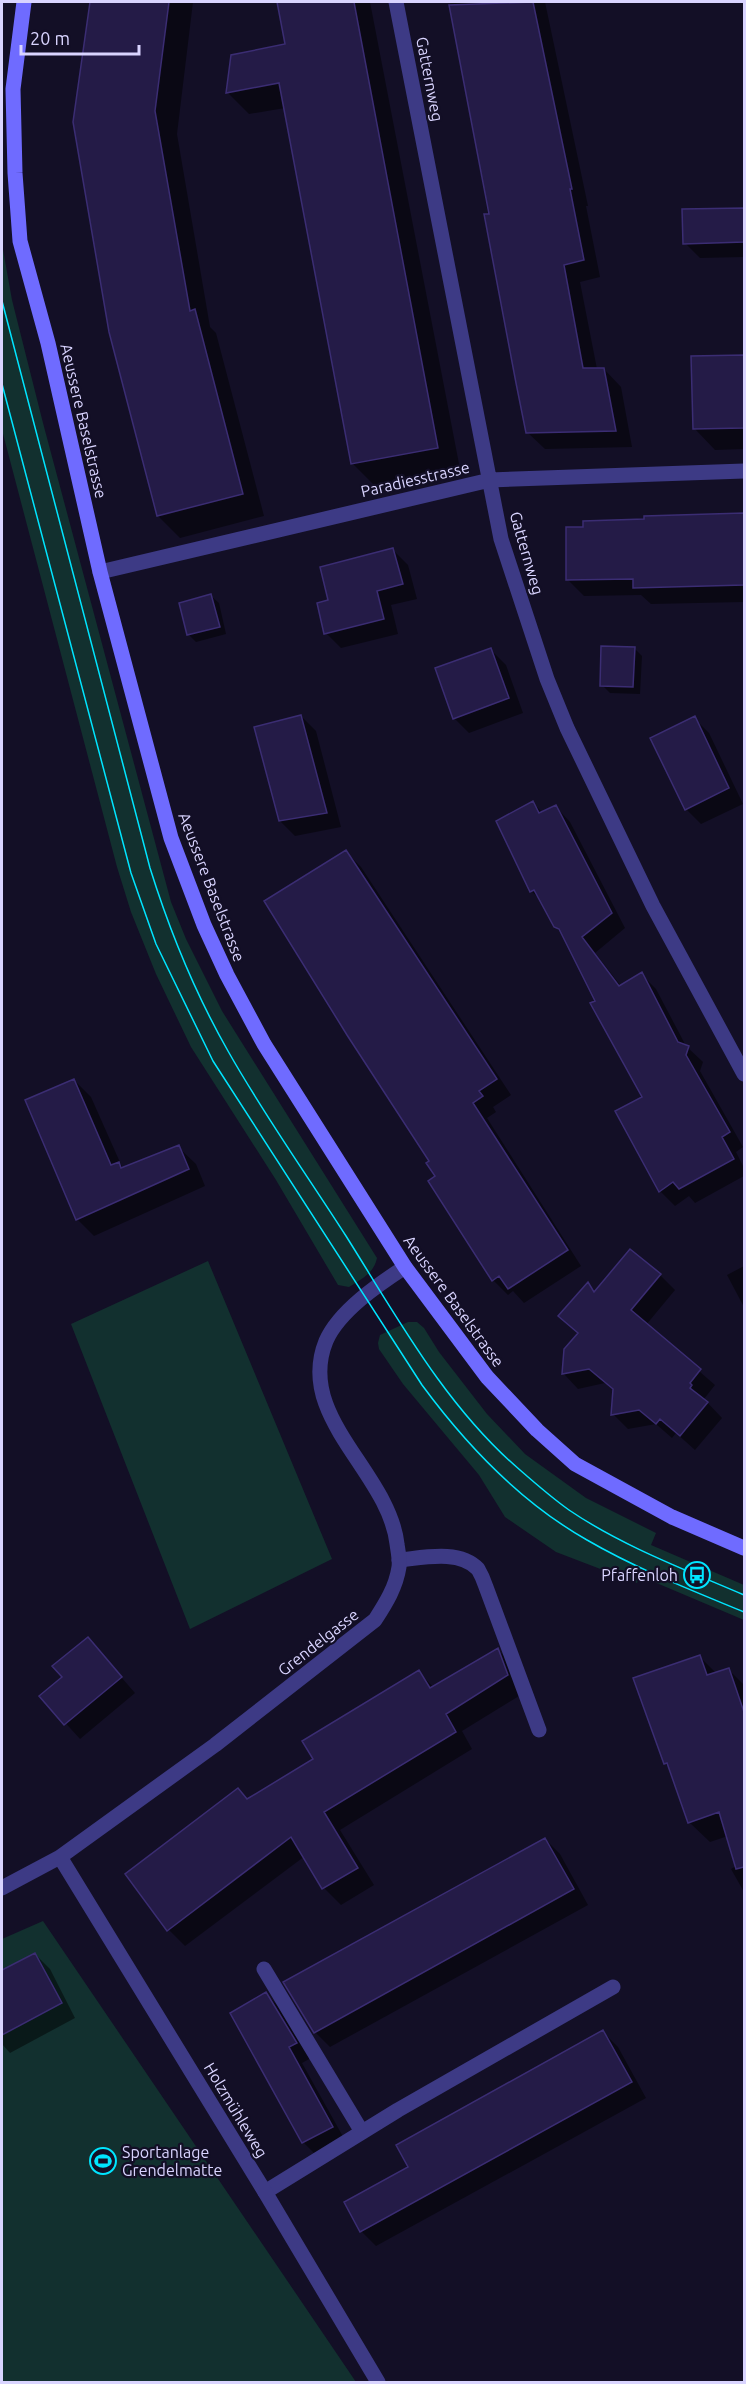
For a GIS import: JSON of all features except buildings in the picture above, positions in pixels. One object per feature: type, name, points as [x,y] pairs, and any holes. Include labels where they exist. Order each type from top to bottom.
[{"type":"main road","name":"Aeussere Baselstrasse","points":[[24,2],[13,88],[15,173],[21,241],[48,343],[100,572],[171,838],[204,925],[227,975],[264,1044],[405,1267],[487,1377],[537,1430],[575,1464],[672,1517],[744,1548]]},
{"type":"street","name":"Gatternweg","points":[[396,2],[501,539],[547,679],[567,728],[653,906],[744,1074]]},
{"type":"street","name":"Paradiesstrasse","points":[[100,572],[490,480],[744,471]]},
{"type":"street","name":"Grendelgasse","points":[[2,1888],[60,1857],[215,1745],[375,1620],[391,1595],[399,1560],[396,1528],[375,1485],[332,1419],[323,1398],[320,1376],[321,1358],[327,1340],[337,1325],[377,1286],[405,1267]]},
{"type":"street","points":[[399,1560],[446,1557],[464,1560],[478,1569],[539,1730]]},
{"type":"street","name":"Holzmühleweg","points":[[60,1857],[378,2382]]},
{"type":"street","points":[[264,1969],[362,2132]]},
{"type":"street","points":[[265,2192],[362,2132],[613,1987]]},
{"type":"green space","points":[[2,244],[12,300],[43,423],[171,902],[186,939],[222,1011],[377,1258],[370,1272],[349,1287],[338,1285],[276,1180],[191,1047],[156,974],[131,912],[117,867],[2,430]]},
{"type":"green space","points":[[208,1261],[332,1559],[190,1629],[71,1324]]},
{"type":"green space","points":[[408,1322],[417,1322],[424,1328],[439,1352],[487,1414],[525,1454],[586,1498],[656,1533],[651,1545],[744,1585],[744,1620],[640,1576],[637,1583],[556,1552],[505,1517],[479,1475],[403,1384],[379,1349],[380,1335]]},
{"type":"green space","name":"Sportanlage Grendelmatte","points":[[43,1921],[356,2382],[2,2382],[2,1939]]},
{"type":"tram line","points":[[2,301],[150,868],[184,962],[228,1051],[424,1360],[446,1390],[493,1445],[550,1496],[589,1523],[655,1557],[744,1595]]},
{"type":"tram line","points":[[2,384],[131,873],[156,944],[213,1061],[422,1385],[476,1451],[539,1508],[587,1540],[645,1570],[744,1612]]},
{"type":"place","name":"Pfaffenloh","points":[[697,1575]]},
{"type":"place","name":"Sportanlage Grendelmatte","points":[[103,2161]]}]
